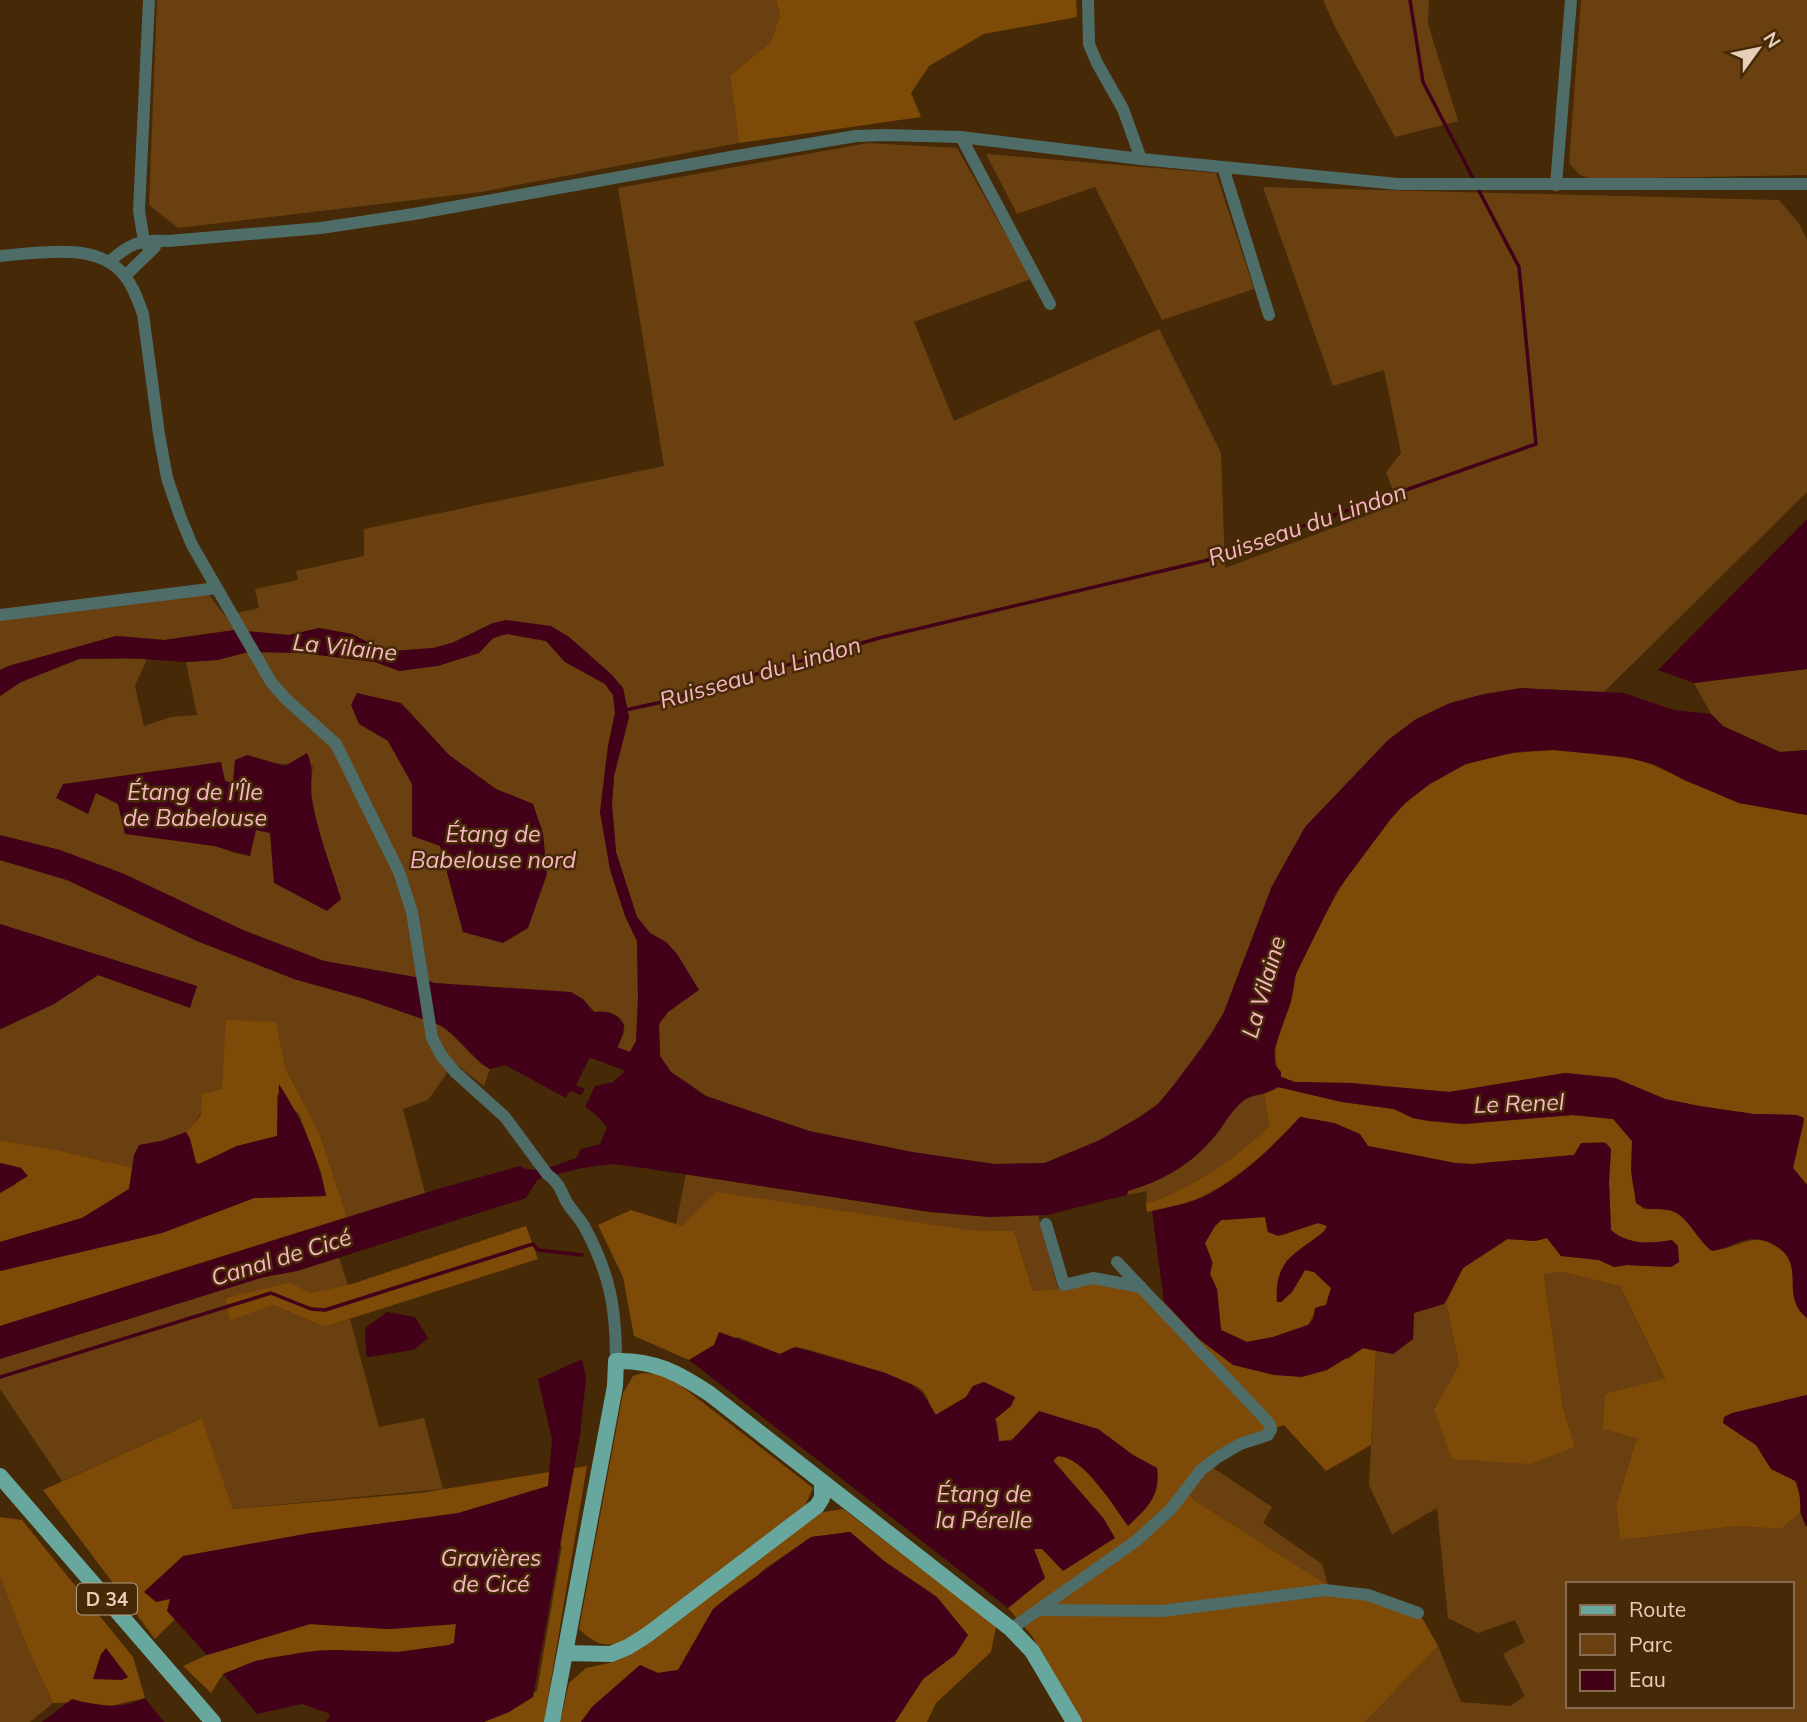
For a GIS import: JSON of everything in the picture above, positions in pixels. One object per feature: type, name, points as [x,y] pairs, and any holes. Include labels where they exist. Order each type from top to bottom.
[{"type":"main road","points":[[552,1722],[615,1386],[616,1361],[660,1365],[688,1380],[838,1492],[850,1505],[1011,1629],[1032,1651],[1073,1722]]},
{"type":"main road","name":"D 34","points":[[0,1476],[213,1722]]},
{"type":"main road","points":[[565,1653],[611,1654],[628,1647],[817,1506],[822,1499],[822,1482]]},
{"type":"main road","points":[[817,1506],[830,1503],[850,1505]]},
{"type":"street","points":[[147,246],[139,211],[149,0]]},
{"type":"street","points":[[1088,0],[1089,44],[1124,109],[1141,159]]},
{"type":"street","points":[[1556,185],[1571,0]]},
{"type":"street","points":[[117,268],[125,248],[168,241],[321,228],[414,214],[856,136],[961,137],[1141,159],[1398,184],[1807,184]]},
{"type":"street","points":[[961,137],[1050,304]]},
{"type":"street","points":[[1223,167],[1269,315]]},
{"type":"street","points":[[117,268],[147,246]]},
{"type":"street","points":[[0,256],[72,253],[96,257],[117,268],[135,292],[143,314],[167,478],[192,545],[278,690],[336,744],[407,893],[416,931],[422,986],[432,1038],[440,1055],[454,1072],[494,1104],[547,1174],[561,1188],[565,1199],[582,1223],[608,1278],[615,1310],[616,1361]]},
{"type":"street","points":[[0,615],[217,588]]},
{"type":"street","points":[[1046,1224],[1063,1285],[1093,1278],[1142,1287]]},
{"type":"street","points":[[1011,1629],[1136,1541],[1171,1509],[1201,1470],[1240,1444],[1268,1435],[1271,1430],[1269,1423],[1117,1262]]},
{"type":"street","points":[[1040,1610],[1162,1611],[1325,1590],[1368,1595],[1418,1613]]},
{"type":"green space","points":[[157,0],[776,0],[780,16],[770,43],[730,75],[739,143],[481,192],[178,228],[149,205]]},
{"type":"green space","points":[[1323,0],[1429,0],[1428,24],[1458,121],[1395,137]]},
{"type":"green space","points":[[1581,0],[1807,0],[1807,175],[1592,179],[1580,175],[1569,163]]},
{"type":"green space","points":[[868,143],[957,148],[1031,279],[914,322],[954,421],[1159,329],[1221,453],[1225,568],[1398,504],[1386,472],[1401,453],[1384,370],[1333,386],[1263,187],[1779,200],[1800,225],[1807,240],[1807,492],[1604,692],[1521,688],[1272,886],[1224,1012],[1193,1062],[1158,1104],[1138,1118],[1100,1140],[1044,1163],[994,1164],[912,1152],[809,1131],[706,1096],[671,1072],[660,1056],[659,1024],[668,1012],[698,989],[677,954],[666,942],[650,933],[637,917],[616,852],[612,804],[614,776],[629,717],[623,688],[569,637],[493,623],[452,643],[433,648],[392,651],[379,648],[352,634],[319,628],[289,635],[235,630],[164,640],[116,636],[0,670],[0,621],[149,598],[208,594],[226,617],[259,608],[255,589],[298,580],[296,571],[364,556],[364,529],[664,466],[618,188]]},
{"type":"green space","points":[[986,154],[1216,173],[1254,289],[1162,320],[1095,187],[1017,214]]},
{"type":"green space","points":[[507,634],[546,641],[565,662],[605,684],[613,695],[615,713],[600,812],[625,916],[637,941],[636,1041],[628,1057],[615,1051],[623,1036],[624,1023],[621,1019],[606,1012],[594,1012],[583,999],[435,983],[324,961],[243,930],[60,850],[0,835],[0,696],[21,682],[79,659],[147,659],[135,686],[144,726],[171,717],[197,715],[186,662],[218,660],[248,652],[302,653],[375,662],[400,671],[479,653],[493,638]],"holes":[[[401,703],[449,755],[496,789],[533,804],[463,932],[440,846],[412,835],[412,784],[388,741]],[[247,755],[272,763],[313,766],[311,782],[315,816],[341,899],[270,833],[256,829],[249,856],[233,853],[95,793],[220,762],[225,781],[233,783]]]},
{"type":"green space","points":[[1807,669],[1807,750],[1780,752],[1723,726],[1711,714],[1694,683]]},
{"type":"green space","points":[[0,860],[67,880],[197,941],[294,979],[362,998],[445,1028],[481,1064],[490,1069],[484,1086],[454,1063],[428,1100],[403,1109],[425,1193],[347,1217],[320,1135],[286,1069],[276,1022],[186,1132],[156,1143],[133,1161],[133,1168],[0,1140],[0,1030],[54,1004],[98,975],[190,1007],[197,986],[0,924]]},
{"type":"green space","points":[[1264,1094],[1269,1126],[1227,1162],[1180,1190],[1146,1204],[1147,1191],[1127,1195],[1128,1191],[1157,1180],[1184,1165],[1206,1146],[1241,1102]]},
{"type":"green space","points":[[686,1174],[930,1212],[990,1217],[1038,1215],[1058,1289],[1033,1291],[1014,1231],[682,1227],[676,1224]]},
{"type":"green space","points":[[339,1258],[348,1285],[310,1293],[225,1297],[230,1319],[274,1305],[324,1327],[350,1319],[379,1427],[424,1418],[443,1489],[233,1509],[202,1418],[62,1481],[0,1389],[0,1359],[264,1277],[297,1271]]},
{"type":"green space","points":[[1562,1272],[1620,1286],[1665,1380],[1637,1438],[1616,1505],[1620,1540],[1739,1526],[1781,1529],[1800,1513],[1807,1527],[1807,1722],[1365,1722],[1438,1646],[1461,1702],[1510,1706],[1525,1696],[1503,1654],[1525,1642],[1515,1620],[1478,1633],[1448,1618],[1437,1508],[1392,1534],[1369,1485],[1376,1351],[1393,1354],[1413,1339],[1414,1313],[1446,1302],[1459,1365],[1434,1409],[1575,1447],[1563,1408],[1544,1273]]},
{"type":"green space","points":[[1203,1461],[1272,1507],[1263,1523],[1322,1564],[1328,1585],[1194,1500],[1184,1488]]},
{"type":"green space","points":[[0,1577],[30,1654],[53,1703],[30,1722],[0,1722]]},
{"type":"shaded area","points":[[776,0],[1076,0],[1077,17],[984,34],[929,66],[911,93],[921,117],[739,143],[730,75],[770,43],[780,16]]},
{"type":"shaded area","points":[[1553,750],[1641,760],[1739,803],[1807,815],[1807,1185],[1793,1168],[1804,1122],[1801,1116],[1754,1114],[1699,1106],[1665,1099],[1615,1078],[1565,1073],[1450,1092],[1350,1083],[1295,1082],[1281,1077],[1277,1067],[1276,1048],[1299,967],[1342,886],[1376,836],[1418,793],[1442,776],[1469,763],[1490,757]]},
{"type":"shaded area","points":[[226,1020],[276,1022],[286,1069],[320,1135],[347,1217],[0,1326],[0,1271],[162,1233],[254,1198],[326,1196],[321,1172],[299,1114],[277,1094],[277,1136],[237,1146],[196,1163],[186,1132],[201,1115],[202,1094],[222,1089]]},
{"type":"shaded area","points":[[1278,1087],[1342,1102],[1394,1109],[1413,1118],[1464,1124],[1573,1115],[1614,1119],[1632,1141],[1633,1184],[1643,1209],[1668,1209],[1677,1213],[1693,1227],[1710,1250],[1759,1240],[1785,1252],[1794,1273],[1797,1305],[1807,1318],[1807,1395],[1785,1400],[1723,1423],[1756,1445],[1771,1469],[1795,1481],[1801,1499],[1800,1513],[1781,1529],[1739,1526],[1620,1540],[1616,1505],[1637,1438],[1603,1429],[1605,1394],[1665,1379],[1620,1286],[1562,1272],[1544,1274],[1563,1408],[1575,1447],[1530,1464],[1452,1459],[1434,1409],[1459,1365],[1446,1302],[1463,1268],[1508,1239],[1535,1241],[1547,1238],[1561,1256],[1599,1260],[1614,1267],[1671,1267],[1679,1262],[1672,1240],[1632,1241],[1611,1230],[1611,1149],[1604,1142],[1582,1143],[1575,1155],[1472,1164],[1455,1163],[1368,1146],[1359,1134],[1334,1123],[1300,1117],[1254,1162],[1228,1182],[1188,1202],[1147,1212],[1146,1204],[1180,1190],[1212,1172],[1269,1126],[1264,1094]]},
{"type":"shaded area","points":[[0,1140],[133,1168],[129,1189],[82,1218],[0,1242],[0,1193],[15,1185],[21,1168],[0,1163]]},
{"type":"shaded area","points":[[717,1192],[967,1230],[1014,1231],[1033,1291],[1094,1281],[1142,1293],[1164,1302],[1199,1339],[1348,1359],[1363,1348],[1376,1351],[1371,1445],[1326,1471],[1284,1425],[1241,1439],[1184,1488],[1194,1500],[1328,1585],[1417,1609],[1438,1646],[1365,1722],[1081,1722],[1032,1636],[1008,1608],[1045,1578],[1033,1549],[1042,1549],[1104,1519],[1053,1460],[1058,1456],[1072,1460],[1085,1470],[1106,1495],[1157,1468],[1133,1455],[1098,1429],[999,1441],[995,1419],[1011,1406],[1015,1397],[984,1382],[973,1386],[966,1397],[935,1415],[922,1390],[914,1385],[806,1349],[795,1347],[780,1354],[738,1337],[714,1345],[689,1360],[634,1336],[623,1277],[598,1225],[631,1210],[682,1226]]},
{"type":"shaded area","points":[[1265,1217],[1268,1232],[1283,1235],[1318,1223],[1327,1226],[1286,1261],[1281,1302],[1292,1292],[1305,1270],[1314,1272],[1331,1288],[1326,1305],[1318,1307],[1308,1325],[1273,1337],[1247,1342],[1221,1330],[1217,1289],[1210,1274],[1213,1263],[1205,1243],[1222,1220]]},
{"type":"shaded area","points":[[526,1226],[538,1259],[324,1327],[274,1305],[230,1320],[225,1298],[290,1283],[310,1293],[352,1284]]},
{"type":"shaded area","points":[[643,1373],[656,1374],[675,1381],[813,1488],[804,1508],[626,1642],[606,1644],[595,1641],[579,1629],[623,1393],[633,1376]]},
{"type":"shaded area","points":[[202,1418],[233,1509],[420,1493],[587,1466],[544,1722],[482,1722],[537,1691],[562,1545],[487,1547],[209,1585],[155,1639],[43,1490]]},
{"type":"shaded area","points":[[843,1509],[996,1626],[991,1652],[936,1703],[927,1722],[895,1722],[923,1679],[956,1654],[960,1626],[937,1598],[884,1561],[850,1532],[811,1537],[763,1570],[678,1670],[658,1673],[639,1666],[592,1707],[581,1722],[560,1722],[569,1683],[586,1668],[613,1662],[648,1643],[817,1513]]},
{"type":"shaded area","points":[[0,1517],[22,1520],[133,1657],[145,1698],[111,1706],[83,1702],[53,1703],[30,1654],[0,1577]]},
{"type":"shaded area","points":[[310,1624],[389,1629],[456,1624],[454,1643],[449,1645],[398,1652],[321,1650],[267,1658],[223,1674],[211,1693],[183,1666],[207,1655]]},
{"type":"water","points":[[1807,519],[1807,669],[1694,683],[1658,670]]},
{"type":"water","points":[[506,620],[551,626],[569,637],[623,688],[629,717],[614,776],[612,804],[616,852],[637,917],[650,933],[666,942],[677,954],[699,990],[668,1012],[659,1024],[660,1056],[671,1072],[706,1096],[809,1131],[912,1152],[994,1164],[1045,1163],[1100,1140],[1158,1104],[1211,1035],[1224,1012],[1272,886],[1305,827],[1388,740],[1416,719],[1450,703],[1521,688],[1624,693],[1674,710],[1711,714],[1723,726],[1780,752],[1807,750],[1807,815],[1739,803],[1656,765],[1625,757],[1553,750],[1516,752],[1466,764],[1430,784],[1405,803],[1390,820],[1337,891],[1296,974],[1291,1001],[1274,1050],[1275,1065],[1281,1072],[1281,1077],[1295,1082],[1350,1083],[1449,1092],[1565,1073],[1615,1078],[1665,1099],[1699,1106],[1804,1118],[1793,1168],[1807,1185],[1807,1318],[1795,1300],[1790,1262],[1776,1246],[1763,1240],[1750,1239],[1712,1251],[1678,1214],[1646,1208],[1636,1203],[1631,1170],[1632,1141],[1613,1119],[1573,1115],[1463,1124],[1428,1121],[1413,1118],[1394,1109],[1342,1102],[1278,1087],[1243,1101],[1206,1146],[1164,1177],[1128,1191],[1127,1195],[1047,1215],[990,1217],[930,1212],[644,1168],[612,1164],[582,1168],[538,1179],[526,1198],[297,1271],[264,1277],[0,1359],[0,1326],[438,1189],[520,1166],[540,1169],[576,1158],[581,1149],[600,1144],[607,1127],[585,1107],[595,1086],[613,1082],[624,1072],[623,1064],[636,1041],[638,999],[637,941],[625,916],[610,870],[600,812],[615,713],[613,695],[605,684],[565,662],[546,641],[507,634],[493,638],[479,653],[438,666],[399,671],[375,662],[302,653],[248,652],[218,660],[186,662],[127,658],[79,659],[21,682],[0,696],[0,670],[116,636],[164,640],[235,630],[289,635],[319,628],[352,634],[379,648],[392,651],[433,648],[452,643],[493,623]]},
{"type":"water","name":"Étang de Babelouse nord","points":[[357,693],[401,703],[449,755],[496,789],[533,804],[543,833],[547,874],[528,928],[503,943],[463,932],[440,846],[412,836],[412,784],[388,741],[359,724],[351,705]]},
{"type":"water","name":"Étang de l'Île de Babelouse","points":[[307,753],[311,766],[311,793],[315,813],[341,899],[327,911],[274,883],[270,833],[256,830],[250,856],[214,846],[125,834],[118,804],[96,793],[88,814],[56,798],[63,784],[221,762],[225,781],[233,783],[235,760],[247,755],[285,766]]},
{"type":"water","points":[[0,835],[60,850],[122,873],[243,930],[324,961],[435,983],[571,992],[583,999],[594,1012],[608,1012],[618,1017],[624,1025],[621,1040],[607,1062],[590,1057],[576,1085],[585,1089],[581,1095],[570,1091],[566,1098],[505,1065],[490,1069],[437,1024],[362,998],[294,979],[197,941],[67,880],[0,860]]},
{"type":"water","points":[[0,924],[197,986],[190,1008],[98,975],[54,1004],[0,1029]]},
{"type":"water","points":[[279,1084],[308,1138],[326,1196],[254,1198],[162,1233],[0,1271],[0,1242],[82,1218],[129,1189],[134,1155],[139,1145],[165,1140],[186,1132],[196,1163],[199,1164],[237,1146],[277,1136]]},
{"type":"water","points":[[1300,1117],[1334,1123],[1360,1134],[1368,1146],[1455,1163],[1472,1164],[1574,1155],[1581,1143],[1606,1143],[1611,1149],[1611,1230],[1632,1241],[1672,1240],[1678,1246],[1679,1262],[1671,1267],[1614,1267],[1599,1260],[1561,1256],[1547,1238],[1535,1241],[1507,1239],[1463,1268],[1444,1304],[1414,1313],[1413,1339],[1393,1354],[1363,1348],[1327,1370],[1302,1377],[1274,1375],[1233,1365],[1199,1339],[1164,1302],[1152,1211],[1195,1200],[1215,1191],[1267,1151]],"holes":[[[1265,1217],[1268,1232],[1278,1236],[1318,1223],[1327,1226],[1324,1232],[1296,1253],[1283,1267],[1279,1276],[1277,1302],[1281,1302],[1292,1292],[1305,1270],[1314,1272],[1331,1288],[1326,1305],[1315,1308],[1313,1320],[1308,1325],[1273,1337],[1247,1342],[1221,1330],[1217,1289],[1210,1274],[1212,1262],[1205,1243],[1221,1220]]]},
{"type":"water","points":[[0,1163],[21,1168],[28,1176],[0,1193]]},
{"type":"water","points":[[387,1312],[415,1317],[428,1338],[414,1350],[368,1357],[365,1328]]},
{"type":"water","name":"Étang de la Pérelle","points":[[719,1332],[780,1354],[795,1347],[886,1373],[920,1391],[936,1415],[966,1397],[973,1386],[984,1382],[1015,1397],[1011,1406],[995,1419],[999,1441],[1011,1441],[1039,1411],[1098,1429],[1133,1455],[1157,1468],[1155,1494],[1147,1507],[1128,1526],[1088,1473],[1068,1458],[1058,1456],[1053,1461],[1104,1519],[1115,1538],[1063,1571],[1042,1549],[1034,1549],[1045,1578],[1008,1608],[689,1360],[714,1345]]},
{"type":"water","name":"Gravières de Cicé","points":[[582,1359],[586,1378],[580,1435],[533,1697],[509,1712],[484,1722],[326,1722],[330,1716],[328,1713],[302,1704],[257,1714],[223,1674],[255,1661],[306,1652],[398,1652],[449,1645],[454,1643],[456,1624],[389,1629],[310,1624],[207,1655],[167,1611],[170,1599],[156,1602],[144,1592],[183,1556],[310,1533],[458,1513],[548,1486],[552,1440],[538,1379]]},
{"type":"water","points":[[1807,1395],[1807,1527],[1802,1516],[1796,1481],[1771,1469],[1756,1445],[1723,1423],[1724,1417],[1732,1413]]},
{"type":"water","points":[[850,1532],[884,1561],[937,1597],[968,1635],[956,1654],[923,1679],[895,1722],[581,1722],[592,1707],[640,1665],[658,1673],[678,1670],[713,1609],[811,1537]]},
{"type":"water","points":[[106,1648],[128,1677],[122,1680],[93,1679],[101,1654]]},
{"type":"water","points":[[145,1698],[164,1722],[42,1722],[72,1699],[109,1706]]},
{"type":"waterway","name":"Ruisseau du Lindon","points":[[1410,0],[1423,82],[1474,180]]},
{"type":"waterway","name":"Ruisseau du Lindon","points":[[625,710],[662,702],[879,638],[1204,561],[1536,444],[1519,267],[1477,187]]},
{"type":"waterway","name":"La Vilaine","points":[[589,1047],[635,1064],[643,1077]]},
{"type":"waterway","points":[[0,1377],[271,1293],[311,1309],[325,1310],[533,1244],[538,1250],[582,1255]]},
{"type":"water label","name":"Le Renel","points":[[1519,1103]]},
{"type":"water label","name":"Canal de Cicé","points":[[281,1257]]}]
